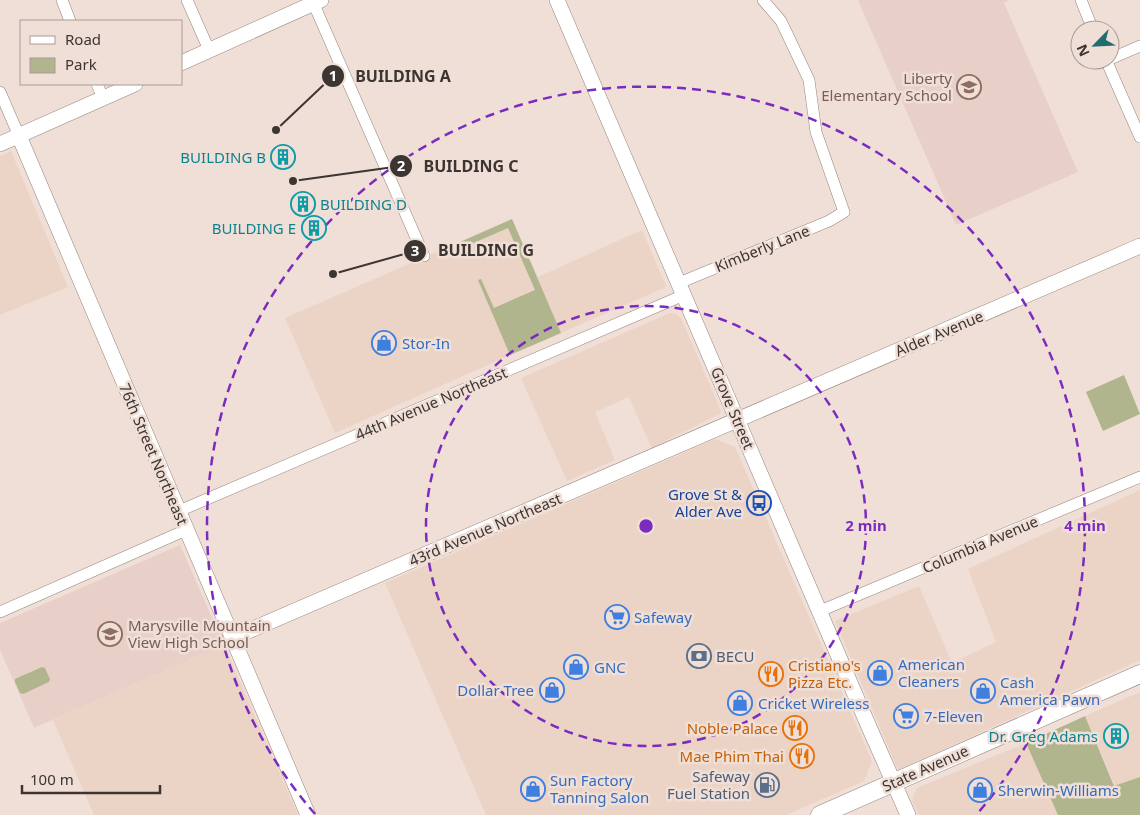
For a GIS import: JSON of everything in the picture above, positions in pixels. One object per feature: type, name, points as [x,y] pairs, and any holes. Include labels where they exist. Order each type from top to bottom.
[{"type":"main road","name":"State Avenue","points":[[820,815],[1140,674]]},
{"type":"street","points":[[62,0],[70,20]]},
{"type":"street","points":[[187,0],[209,50]]},
{"type":"street","name":"Grove Street","points":[[557,0],[908,815]]},
{"type":"street","name":"Kimberly Lane","points":[[681,289],[829,221],[844,212],[816,132],[809,80],[780,21],[763,0]]},
{"type":"street","points":[[1081,0],[1089,20]]},
{"type":"street","points":[[182,63],[316,1],[424,256]]},
{"type":"street","points":[[1120,55],[1140,46]]},
{"type":"street","points":[[1112,70],[1140,136]]},
{"type":"street","points":[[97,85],[102,98]]},
{"type":"street","points":[[0,144],[133,85]]},
{"type":"street","name":"76th Street Northeast","points":[[0,92],[308,815]]},
{"type":"street","name":"Alder Avenue","points":[[738,420],[1140,246]]},
{"type":"street","name":"44th Avenue Northeast","points":[[179,511],[681,289]]},
{"type":"street","name":"43rd Avenue Northeast","points":[[232,638],[738,420]]},
{"type":"street","name":"Columbia Avenue","points":[[820,611],[1140,477]]},
{"type":"street","points":[[0,612],[186,530]]},
{"type":"shaded area","name":"Liberty Elementary School","points":[[858,0],[1010,0],[1004,3],[1078,172],[956,225]]},
{"type":"shaded area","points":[[11,151],[68,287],[0,315],[0,156]]},
{"type":"shaded area","points":[[512,219],[538,277],[642,230],[666,286],[335,433],[285,318]]},
{"type":"shaded area","points":[[670,313],[676,314],[681,318],[721,411],[720,414],[667,440],[653,451],[629,397],[595,412],[615,460],[567,481],[521,378]]},
{"type":"shaded area","points":[[715,439],[735,447],[872,761],[864,781],[786,815],[486,815],[385,583]]},
{"type":"shaded area","points":[[1140,490],[1140,660],[898,770],[835,621],[919,586],[952,663],[996,642],[968,569]]},
{"type":"shaded area","name":"Marysville Mountain View High School","points":[[180,545],[224,645],[34,728],[0,650],[0,623]]},
{"type":"shaded area","points":[[224,645],[298,815],[94,815],[53,720]]},
{"type":"shaded area","points":[[1140,692],[1140,777],[1115,786],[1085,716]]},
{"type":"shaded area","points":[[1026,743],[1058,815],[919,815],[912,800],[917,788]]},
{"type":"green space","points":[[512,219],[561,333],[510,355],[478,280],[481,279],[494,308],[535,290],[508,228],[462,248],[460,242]]},
{"type":"green space","points":[[1124,375],[1140,414],[1103,431],[1086,392]]},
{"type":"green space","points":[[42,667],[45,668],[50,679],[49,682],[23,694],[20,693],[15,679]]},
{"type":"green space","points":[[1085,716],[1114,786],[1140,777],[1140,815],[1058,815],[1026,743]]},
{"type":"place","name":"Liberty Elementary School","points":[[969,87]]},
{"type":"place","name":"BUILDING A","points":[[276,130]]},
{"type":"place","name":"BUILDING B","points":[[283,157]]},
{"type":"place","name":"BUILDING C","points":[[293,181]]},
{"type":"place","name":"BUILDING D","points":[[303,204]]},
{"type":"place","name":"BUILDING E","points":[[314,228]]},
{"type":"place","name":"BUILDING G","points":[[333,274]]},
{"type":"place","name":"Stor-In","points":[[384,343]]},
{"type":"place","name":"Grove St & Alder Ave","points":[[759,503]]},
{"type":"place","name":"Safeway","points":[[617,617]]},
{"type":"place","name":"Marysville Mountain View High School","points":[[110,634]]},
{"type":"place","name":"BECU","points":[[699,656]]},
{"type":"place","name":"GNC","points":[[576,667]]},
{"type":"place","name":"American Cleaners","points":[[880,673]]},
{"type":"place","name":"Cristiano's Pizza Etc.","points":[[771,674]]},
{"type":"place","name":"Dollar Tree","points":[[552,690]]},
{"type":"place","name":"Cash America Pawn","points":[[983,691]]},
{"type":"place","name":"Cricket Wireless","points":[[740,703]]},
{"type":"place","name":"7-Eleven","points":[[906,716]]},
{"type":"place","name":"Noble Palace","points":[[795,728]]},
{"type":"place","name":"Dr. Greg Adams","points":[[1116,736]]},
{"type":"place","name":"Mae Phim Thai","points":[[802,756]]},
{"type":"place","name":"Safeway Fuel Station","points":[[767,785]]},
{"type":"place","name":"Sun Factory Tanning Salon","points":[[533,789]]},
{"type":"place","name":"Sherwin-Williams","points":[[980,790]]}]
